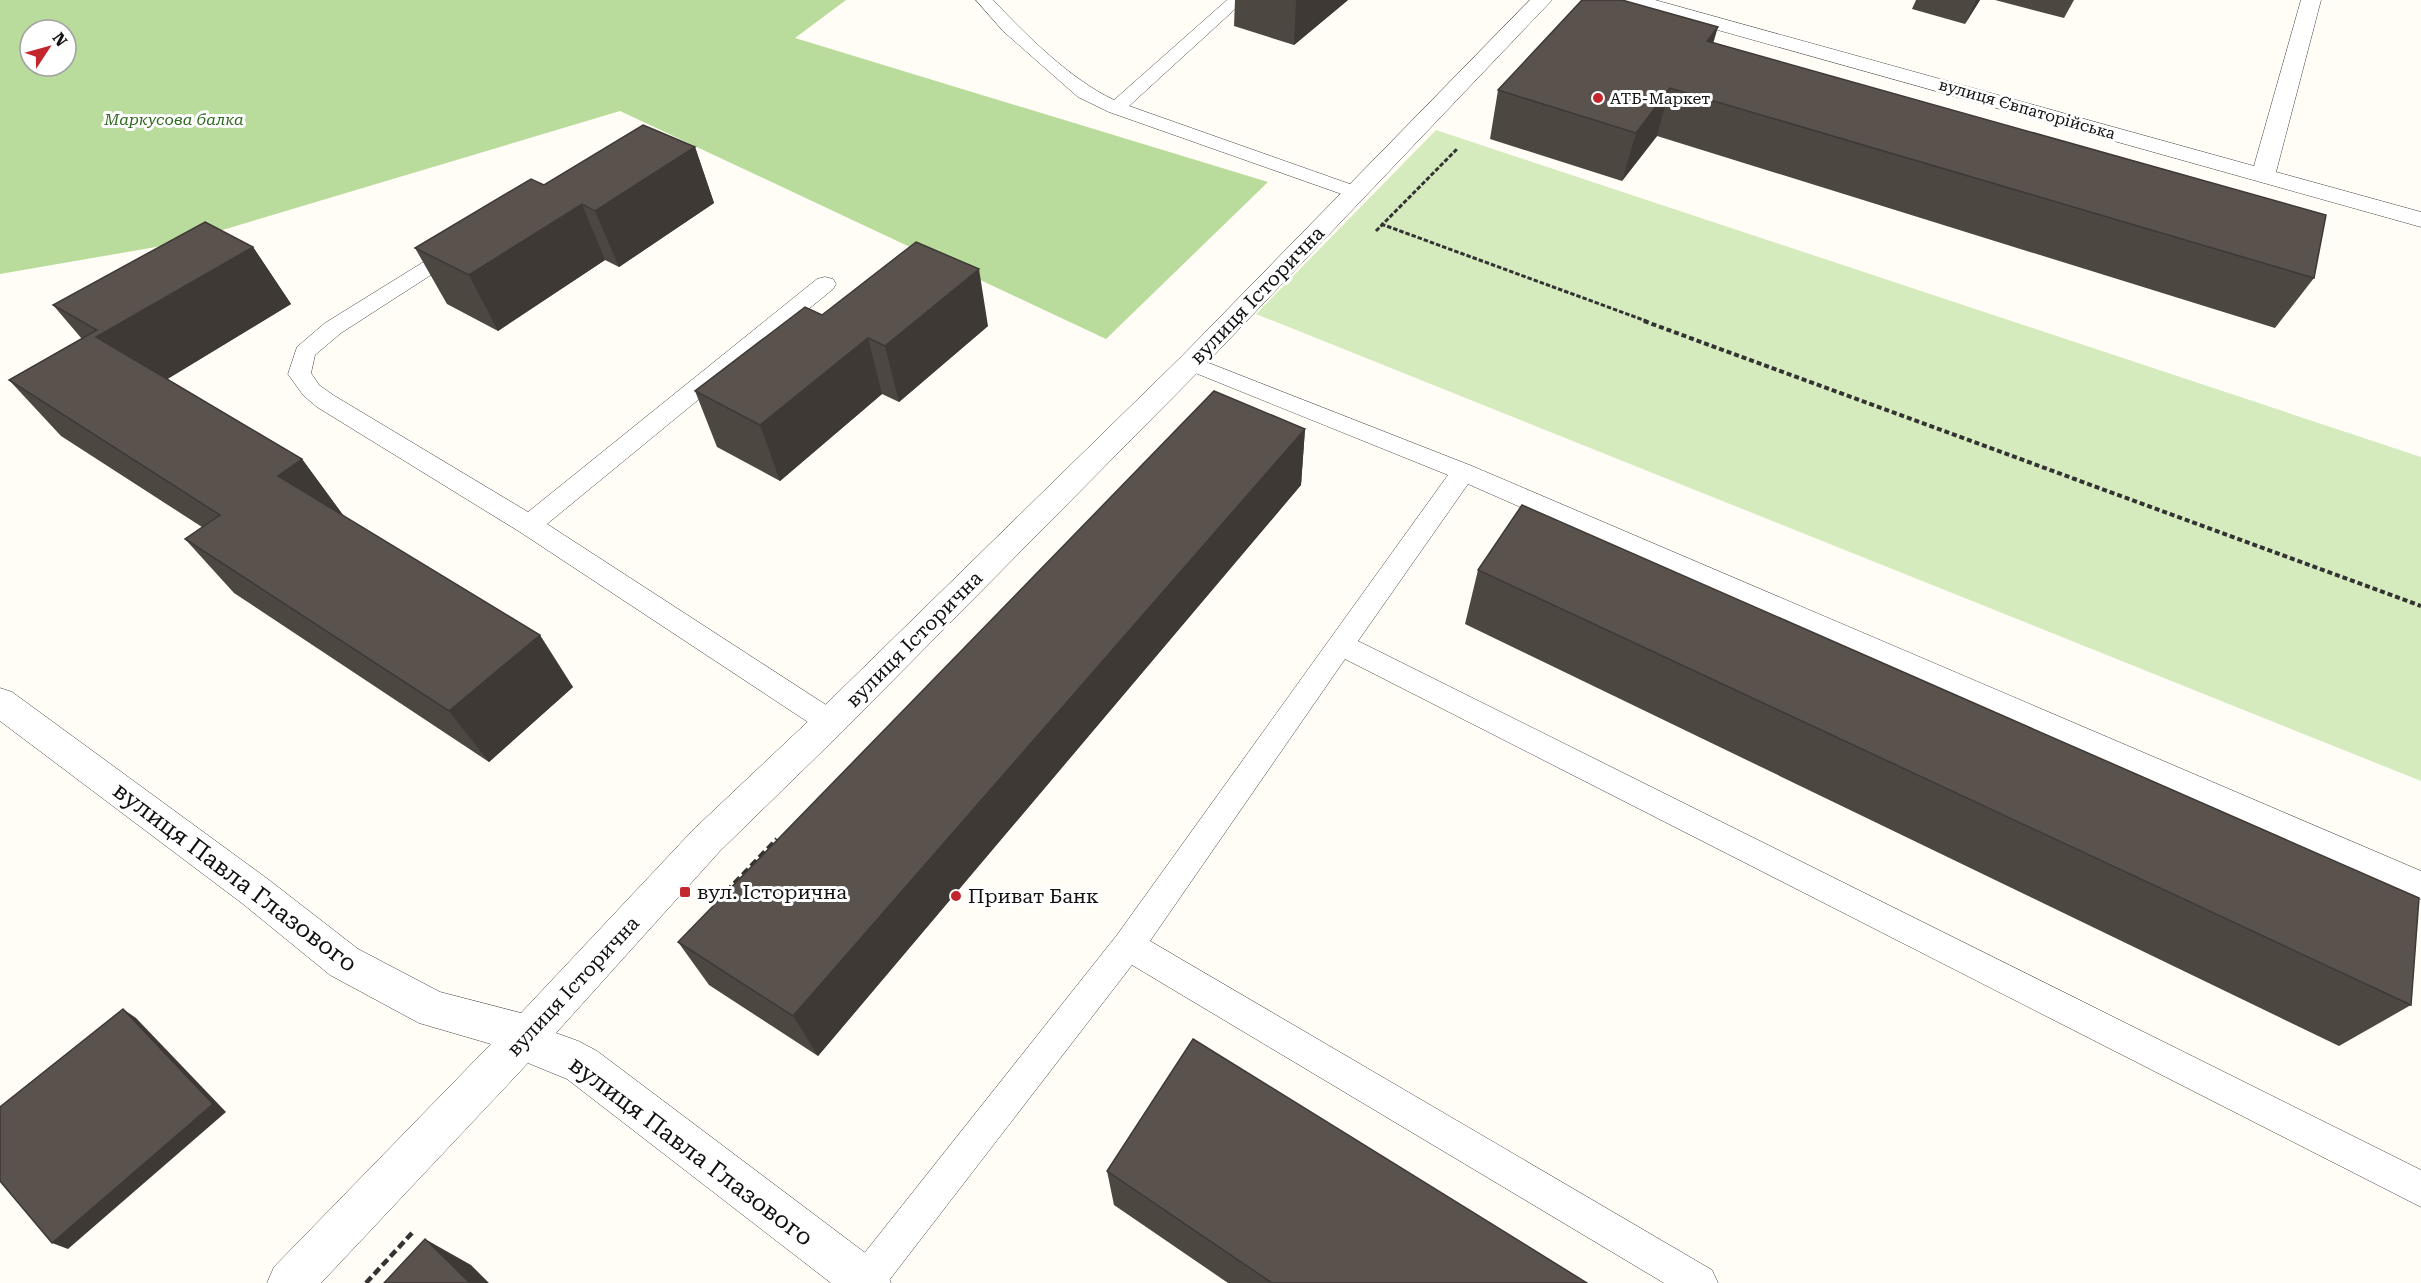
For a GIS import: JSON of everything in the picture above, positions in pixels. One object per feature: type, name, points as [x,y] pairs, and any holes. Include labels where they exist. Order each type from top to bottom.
[{"type":"street","name":"вулиця Історична","points":[[290,1283],[528,1034],[707,840],[830,722],[1191,363],[1542,0]]},
{"type":"street","name":"вулиця Євпаторійська","points":[[1632,0],[2421,220]]},
{"type":"street","points":[[2263,175],[2311,0]]},
{"type":"street","name":"вулиця Павла Глазового","points":[[0,702],[256,892],[344,962],[433,1009],[528,1034],[543,1050],[564,1055],[582,1065],[866,1282]]},
{"type":"lane","points":[[984,0],[1009,27],[1084,93],[1349,202]]},
{"type":"lane","points":[[1116,108],[1237,0]]},
{"type":"lane","points":[[482,235],[333,328],[305,352],[299,374],[311,390],[325,401],[529,525],[830,722]]},
{"type":"lane","points":[[529,525],[825,284]]},
{"type":"lane","points":[[1191,363],[1463,472],[2334,850],[2421,885]]},
{"type":"lane","points":[[866,1282],[1128,945],[1463,472]]},
{"type":"lane","points":[[1342,645],[2421,1189]]},
{"type":"lane","points":[[1128,945],[1699,1283]]},
{"type":"path","points":[[1349,202],[2421,606]]},
{"type":"green space","name":"Маркусова балка","points":[[0,0],[846,0],[795,38],[1268,182],[1106,339],[620,111],[179,243],[0,274]]},
{"type":"green space","points":[[1436,130],[2421,457],[2421,781],[1256,314]]},
{"type":"building","points":[[1582,0],[1622,0],[1718,27],[1707,41],[2326,215],[2314,278],[1670,88],[1636,133],[1498,90]]},
{"type":"building","points":[[643,125],[695,147],[595,211],[582,204],[469,275],[415,248],[531,179],[544,185]]},
{"type":"building","points":[[205,222],[253,247],[96,337],[302,459],[278,476],[540,635],[449,711],[185,539],[220,515],[9,380],[97,330],[53,305]]},
{"type":"building","points":[[916,242],[979,269],[885,346],[868,338],[760,425],[695,391],[805,307],[822,315]]},
{"type":"building","points":[[1214,391],[1305,429],[793,1016],[678,942]]},
{"type":"building","points":[[1522,505],[2419,898],[2411,1005],[1478,570]]},
{"type":"building","points":[[123,1009],[213,1104],[52,1243],[0,1181],[0,1107]]},
{"type":"building","points":[[1193,1039],[1587,1283],[1272,1283],[1107,1171]]},
{"type":"building","points":[[425,1239],[470,1283],[384,1283]]},
{"type":"place","name":"АТБ-Маркет","points":[[1598,98]]},
{"type":"place","name":"вул. Історична","points":[[685,892]]},
{"type":"place","name":"Приват Банк","points":[[956,896]]}]
